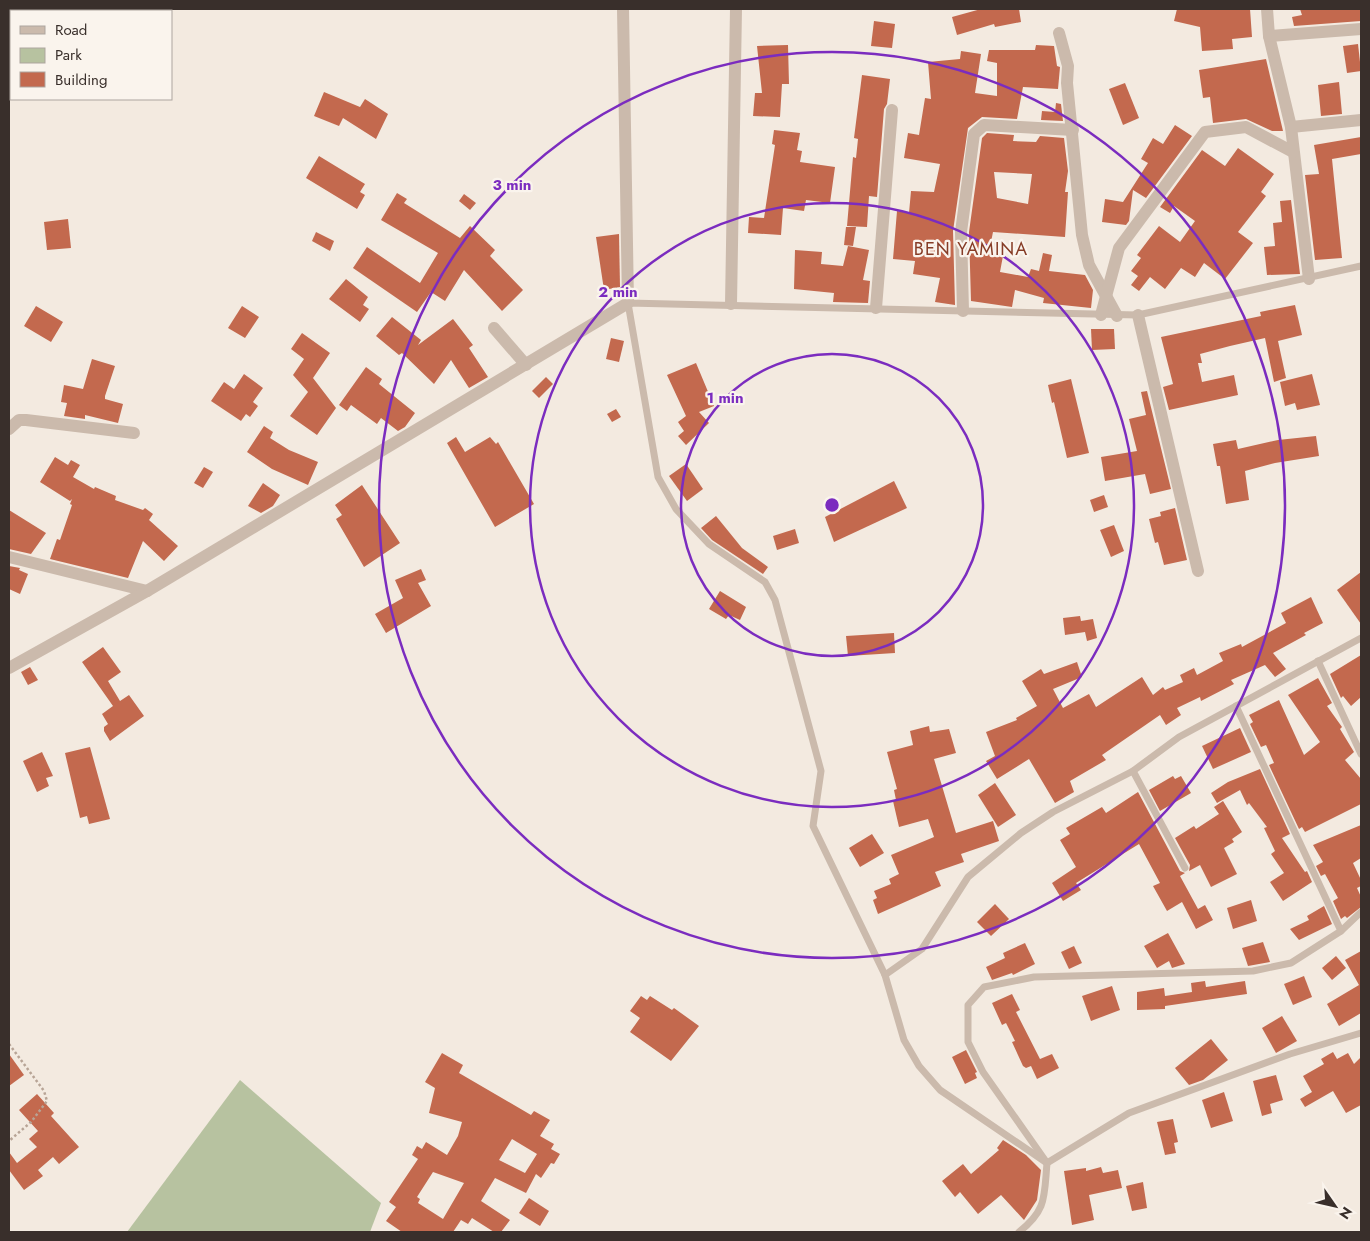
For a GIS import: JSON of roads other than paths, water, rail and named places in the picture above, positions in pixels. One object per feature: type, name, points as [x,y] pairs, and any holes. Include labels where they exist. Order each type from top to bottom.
[{"type":"street","points":[[9,668],[147,591],[628,303],[623,9]]},
{"type":"street","points":[[730,304],[736,9]]},
{"type":"street","points":[[1267,9],[1269,36],[1291,127],[1309,279]]},
{"type":"street","points":[[1269,36],[1361,29]]},
{"type":"street","points":[[1059,33],[1068,66],[1082,236],[1089,265],[1117,316]]},
{"type":"street","points":[[876,308],[892,110]]},
{"type":"street","points":[[1291,127],[1361,120]]},
{"type":"street","points":[[963,311],[961,232],[974,134],[984,125],[1073,130]]},
{"type":"street","points":[[1101,315],[1119,248],[1205,132],[1246,127],[1293,152]]},
{"type":"street","points":[[1138,315],[1198,571]]},
{"type":"street","points":[[494,328],[526,365]]},
{"type":"street","points":[[9,429],[19,420],[26,420],[134,433]]},
{"type":"street","points":[[9,557],[147,591]]},
{"type":"lane","points":[[1048,1163],[940,1090],[919,1066],[904,1040],[885,975],[813,826],[821,771],[775,600],[765,582],[709,544],[676,509],[658,477],[628,303],[1138,315],[1309,279],[1361,266]]},
{"type":"lane","points":[[885,975],[922,950],[968,877],[1021,833],[1053,812],[1132,772],[1179,738],[1361,638]]},
{"type":"lane","points":[[1318,660],[1361,754]]},
{"type":"lane","points":[[1236,706],[1341,932]]},
{"type":"lane","points":[[1132,772],[1185,868]]},
{"type":"lane","points":[[1019,1232],[1036,1218],[1044,1200],[1048,1163],[983,1072],[968,1042],[968,1005],[984,987],[1034,978],[1253,971],[1291,963],[1341,932],[1361,912]]},
{"type":"lane","points":[[1048,1163],[1128,1113],[1290,1054],[1361,1033]]},
{"type":"district","name":"BEN YAMINA","points":[[971,249]]}]
